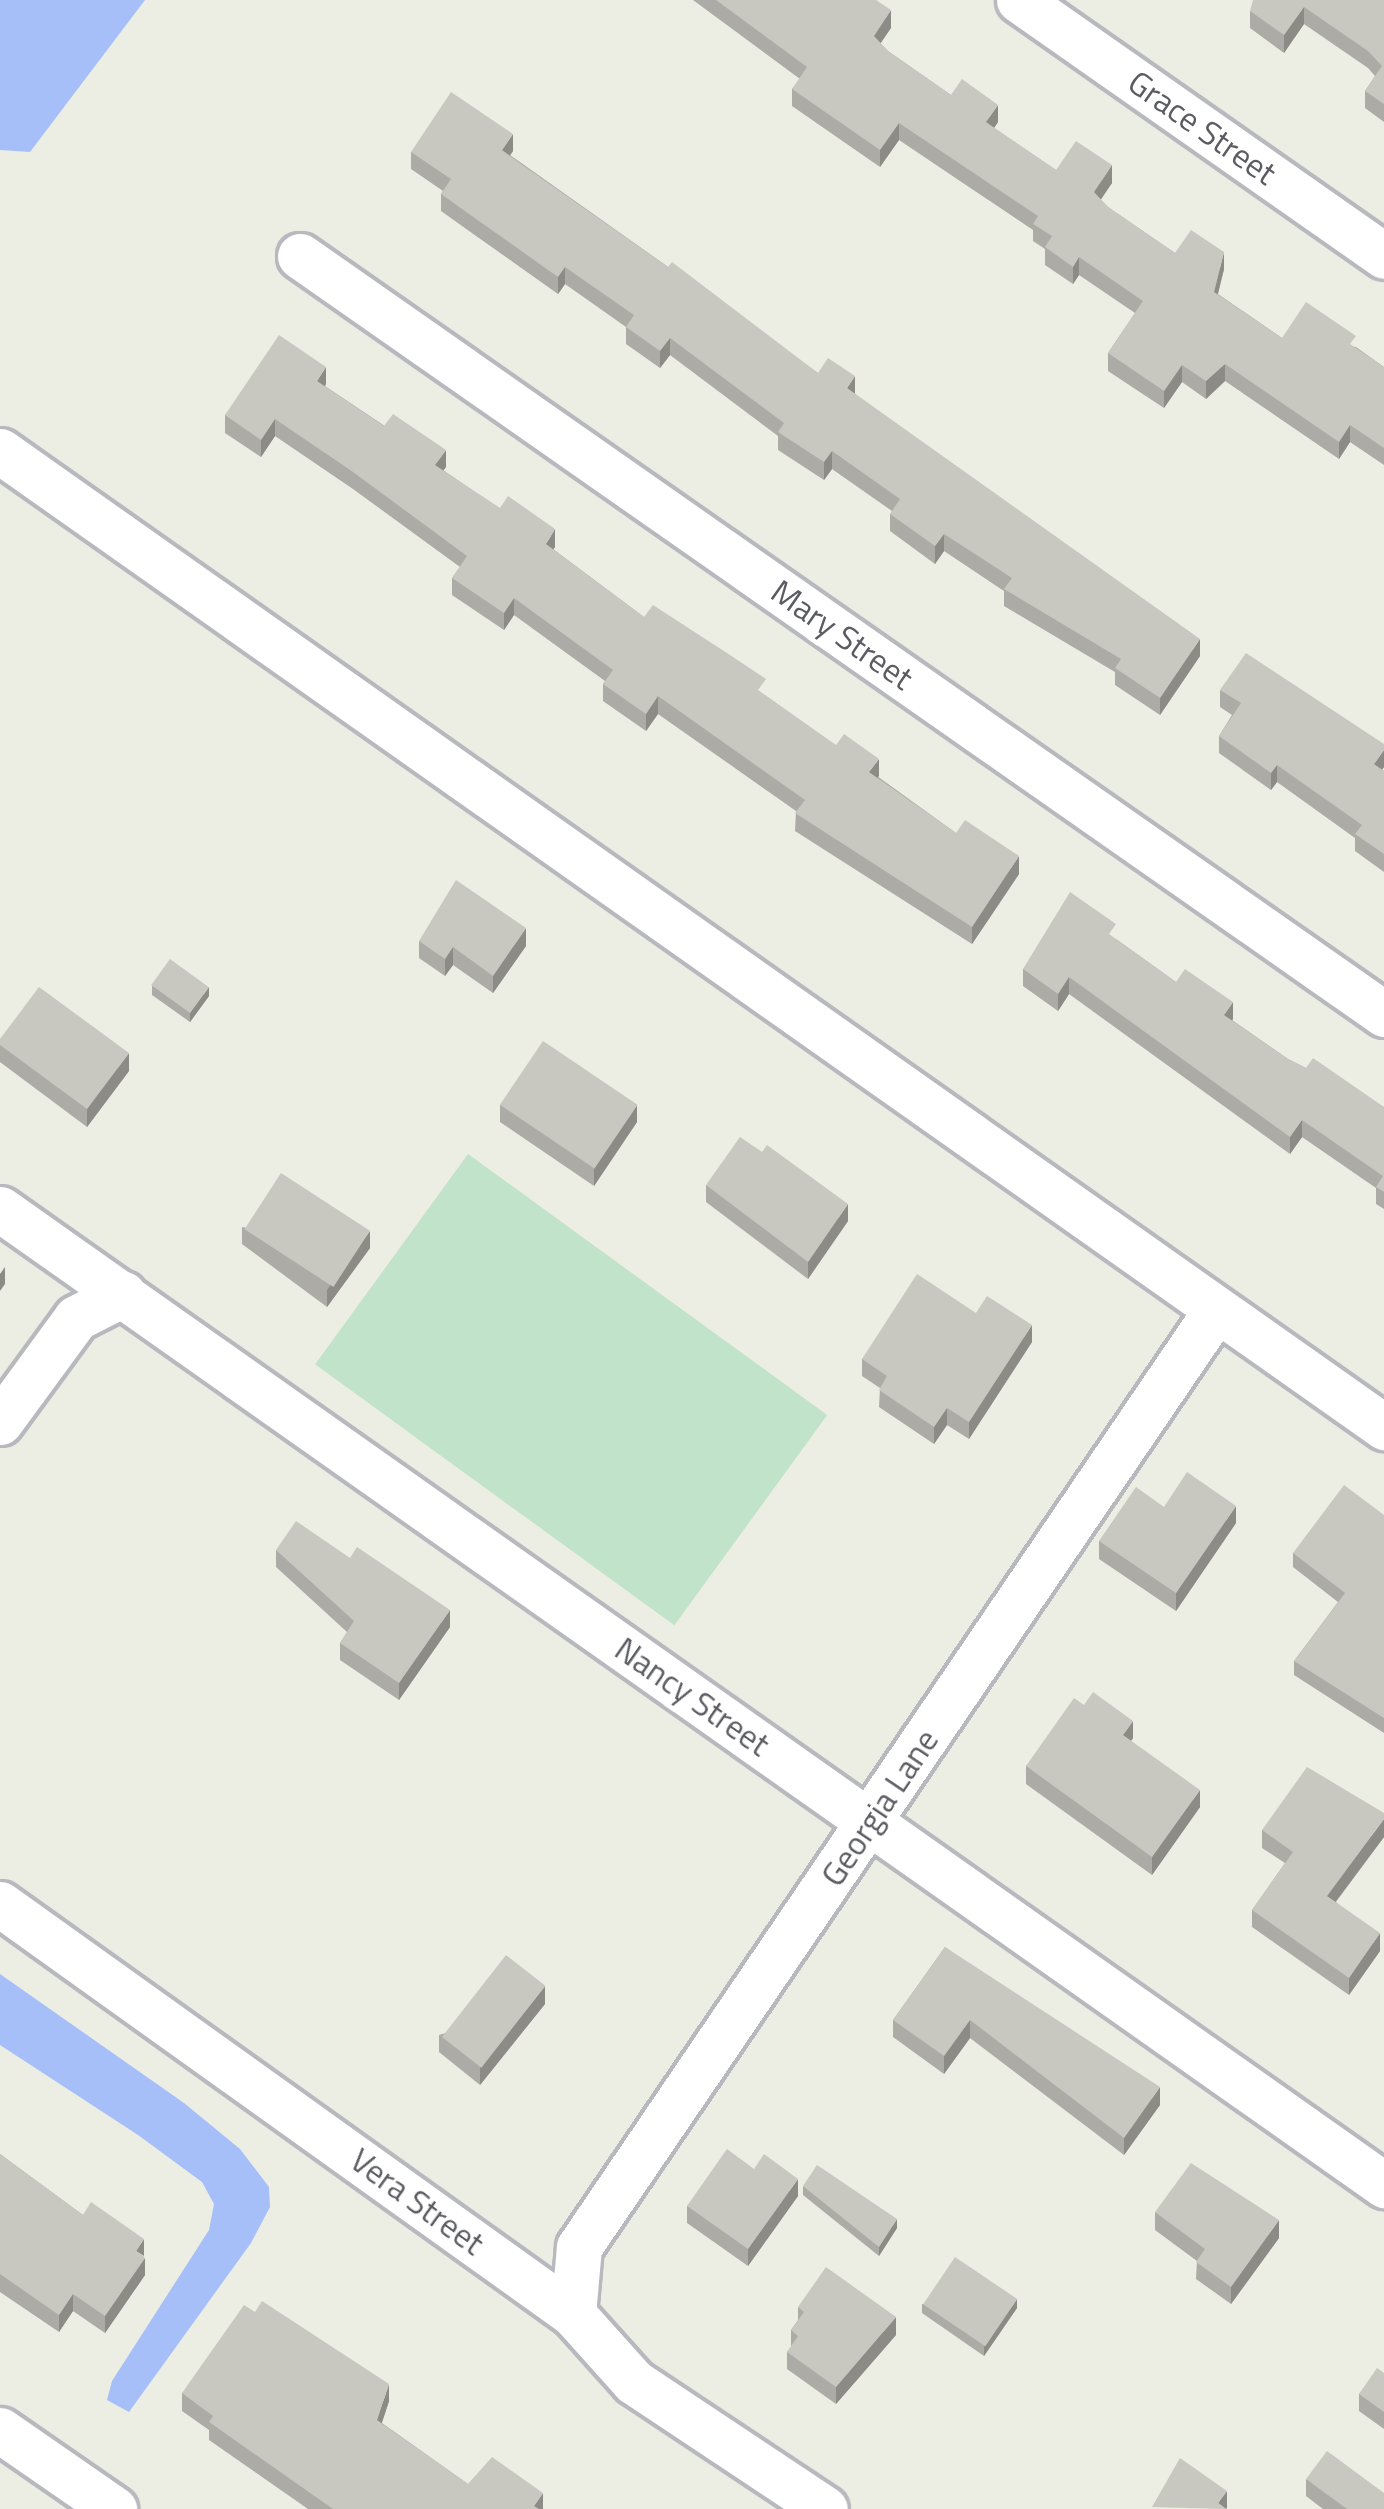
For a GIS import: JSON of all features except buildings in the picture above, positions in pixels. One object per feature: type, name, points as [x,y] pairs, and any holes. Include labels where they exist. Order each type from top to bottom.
[{"type":"street","name":"Grace Street","points":[[1019,0],[1384,256]]},
{"type":"street","name":"Mary Street","points":[[299,256],[1384,1013]]},
{"type":"street","points":[[0,451],[1384,1427]]},
{"type":"street","name":"Nancy Street","points":[[0,1209],[1384,2185]]},
{"type":"street","points":[[0,1422],[76,1318],[124,1294]]},
{"type":"street","name":"Georgia Lane","points":[[573,2314],[579,2247],[1216,1310]]},
{"type":"street","name":"Vera Street","points":[[0,1904],[573,2314],[634,2382],[825,2509]]},
{"type":"street","points":[[0,2430],[114,2509]]},
{"type":"green space","points":[[468,1154],[827,1415],[674,1625],[315,1364]]},
{"type":"water","points":[[0,0],[145,0],[30,152],[0,150]]},
{"type":"water","points":[[0,1974],[184,2103],[240,2149],[269,2187],[270,2207],[251,2243],[129,2412],[107,2400],[112,2381],[209,2230],[214,2204],[202,2182],[0,2045]]}]
